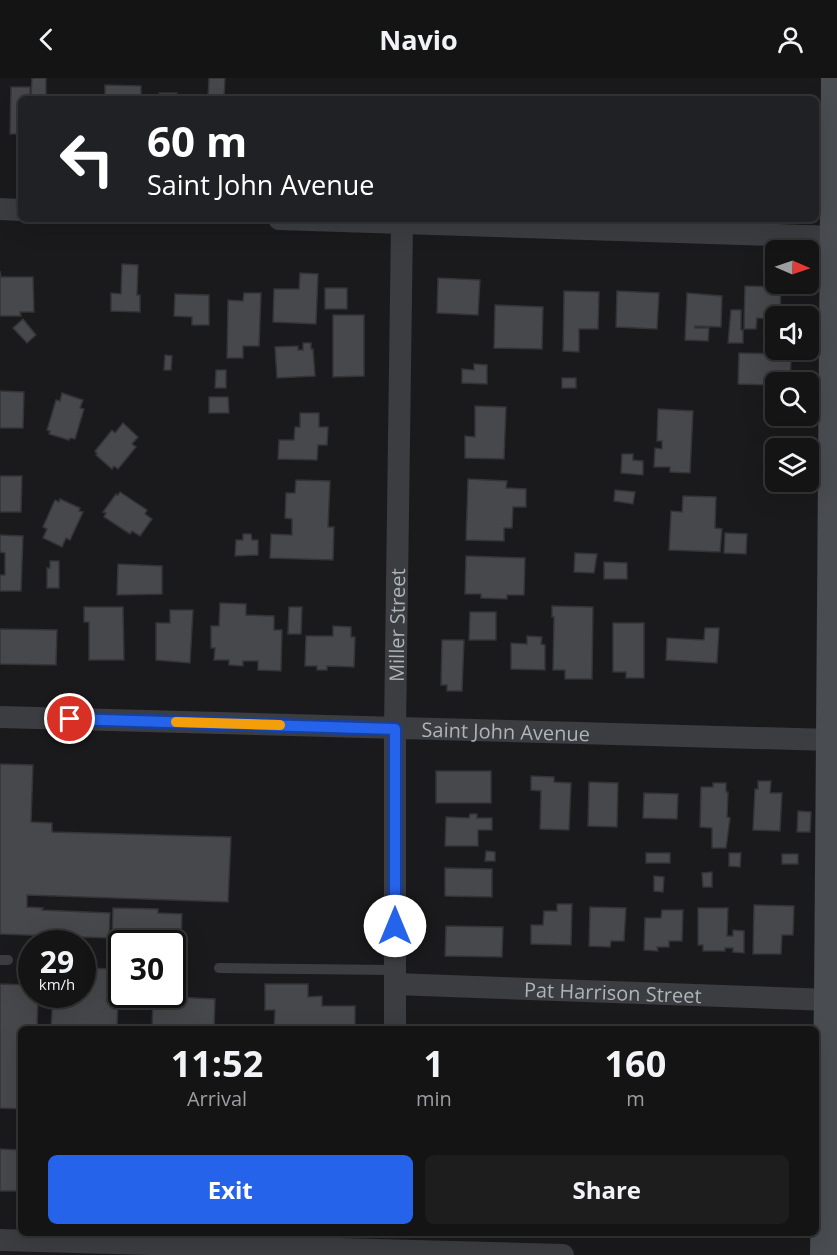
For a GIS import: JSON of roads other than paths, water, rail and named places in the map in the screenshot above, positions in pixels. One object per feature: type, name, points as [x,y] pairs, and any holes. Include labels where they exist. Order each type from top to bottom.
[{"type":"main road","points":[[826,1255],[837,78]]},
{"type":"street","points":[[0,209],[18,210]]},
{"type":"street","points":[[371,222],[836,237]]},
{"type":"street","name":"Miller Street","points":[[394,1026],[395,729],[402,223]]},
{"type":"street","name":"Saint John Avenue","points":[[0,717],[831,740]]},
{"type":"street","name":"Pat Harrison Street","points":[[395,977],[830,1000]]},
{"type":"street","points":[[0,1240],[394,1246],[563,1255]]},
{"type":"lane","points":[[219,968],[395,977]]}]
